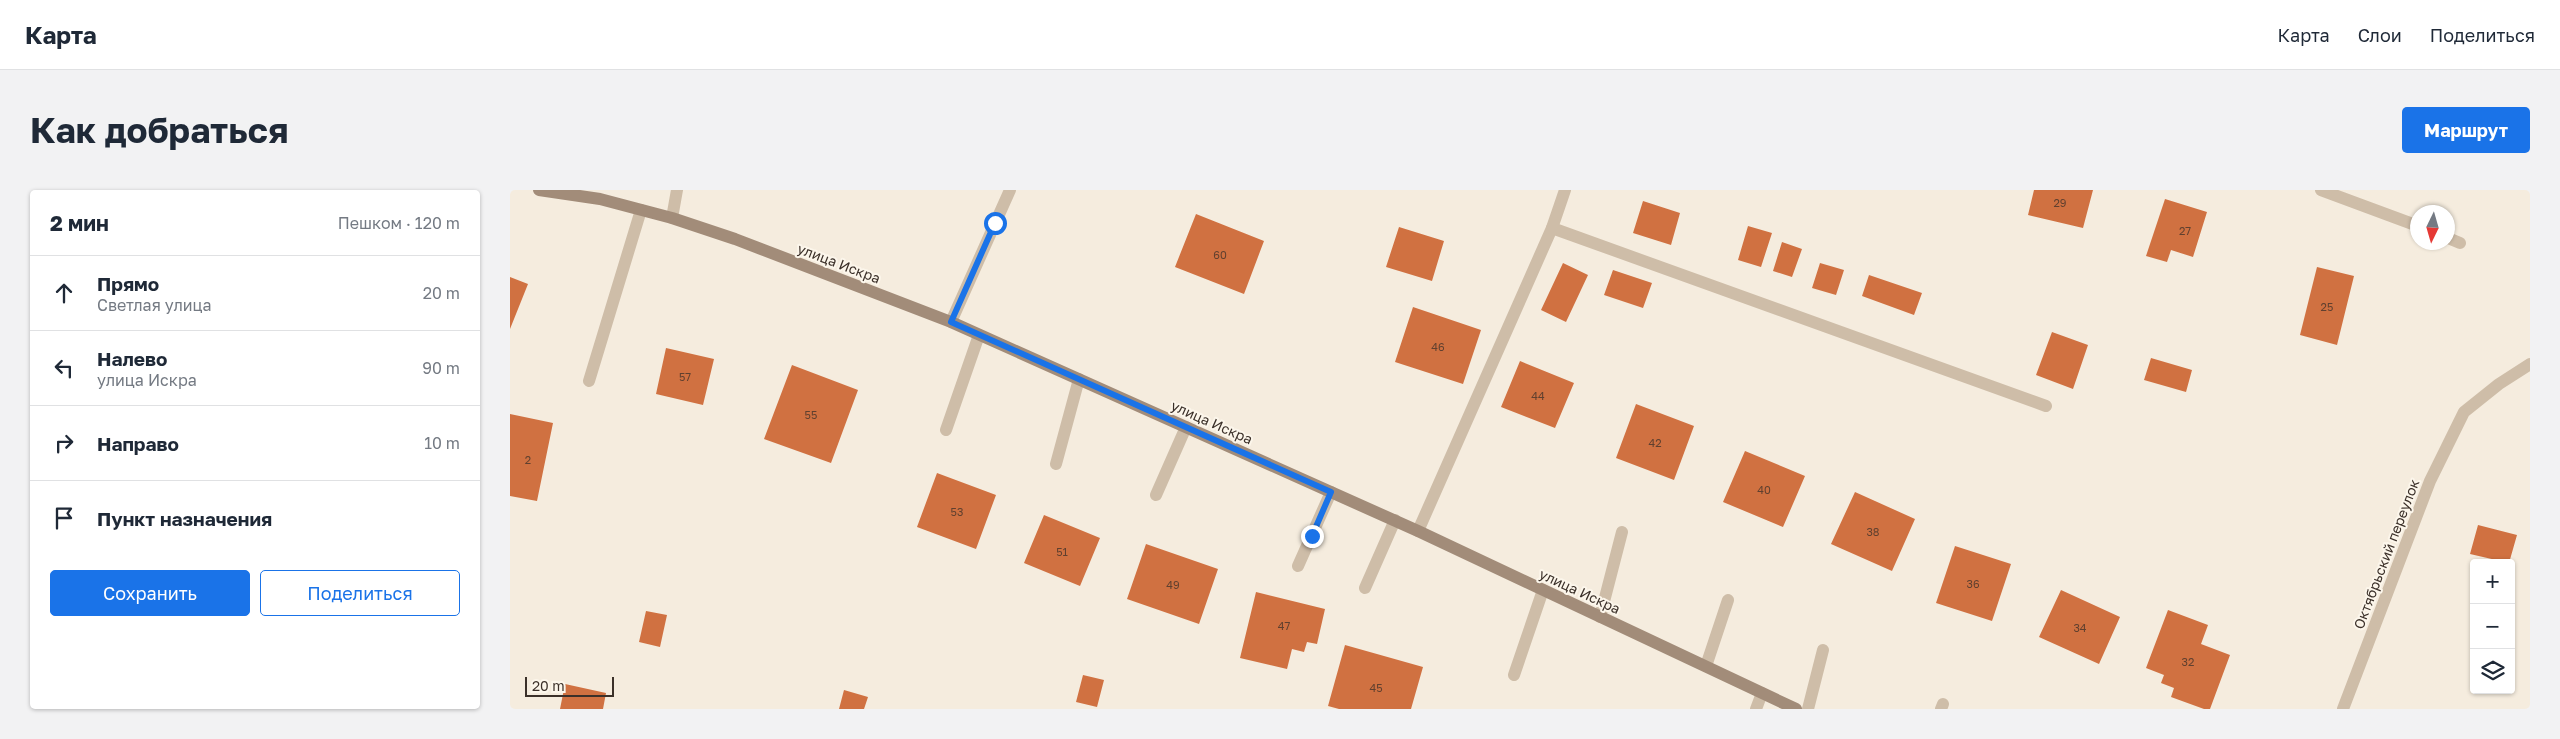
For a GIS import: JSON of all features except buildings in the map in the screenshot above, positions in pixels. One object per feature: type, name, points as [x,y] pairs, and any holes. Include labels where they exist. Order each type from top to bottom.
[{"type":"street","name":"улица Искра","points":[[539,190],[600,199],[672,218],[735,239],[951,322],[1418,530],[1796,709]]},
{"type":"street","points":[[672,218],[677,190]]},
{"type":"street","points":[[951,322],[1010,190]]},
{"type":"street","points":[[1418,530],[1552,228],[1565,190]]},
{"type":"street","points":[[2321,190],[2410,223]]},
{"type":"street","points":[[589,381],[641,210]]},
{"type":"street","points":[[1552,228],[2046,406]]},
{"type":"street","points":[[2455,240],[2460,242]]},
{"type":"street","points":[[946,430],[979,335]]},
{"type":"street","name":"Октябрьский переулок","points":[[2343,709],[2430,481],[2464,412],[2499,384],[2530,364]]},
{"type":"street","points":[[1056,464],[1079,379]]},
{"type":"street","points":[[1156,495],[1186,427]]},
{"type":"street","points":[[1298,566],[1331,492]]},
{"type":"street","points":[[1365,588],[1395,520]]},
{"type":"street","points":[[1600,616],[1622,532]]},
{"type":"street","points":[[1514,675],[1543,590]]},
{"type":"street","points":[[1706,666],[1728,600]]},
{"type":"street","points":[[1808,709],[1823,650]]},
{"type":"street","points":[[1756,709],[1762,693]]},
{"type":"route","points":[[995,223],[951,322],[1331,492],[1312,536]]}]
